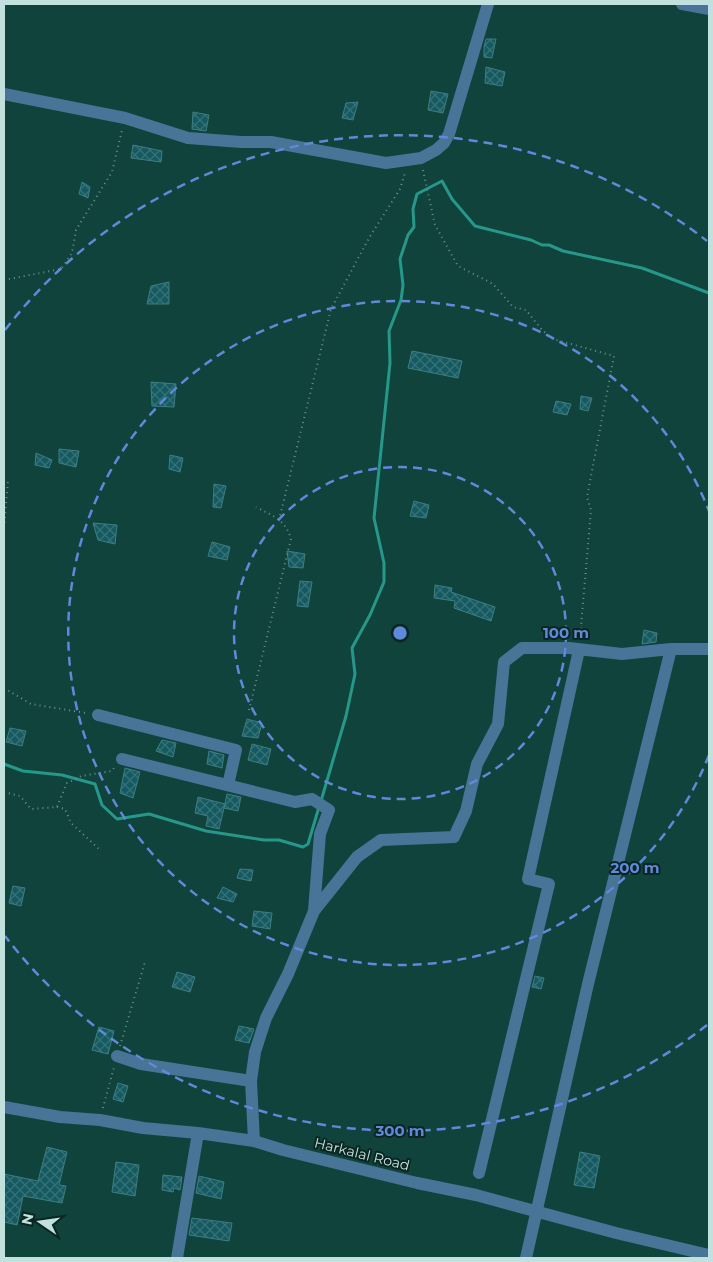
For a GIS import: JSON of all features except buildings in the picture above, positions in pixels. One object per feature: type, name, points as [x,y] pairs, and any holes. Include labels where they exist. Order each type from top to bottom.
[{"type":"street","points":[[4,94],[125,118],[188,138],[271,142],[386,163],[414,160],[436,150],[449,134],[488,4]]},
{"type":"street","points":[[682,4],[709,9]]},
{"type":"street","points":[[254,1140],[251,1081],[255,1052],[266,1018],[288,974],[314,911],[357,857],[381,840],[454,837],[466,811],[477,764],[498,724],[504,662],[522,648],[622,654],[709,649]]},
{"type":"street","points":[[479,1174],[549,884],[528,879],[579,650]]},
{"type":"street","points":[[526,1258],[588,984],[671,650]]},
{"type":"street","points":[[98,715],[236,750],[228,785]]},
{"type":"street","points":[[122,759],[295,802],[312,799],[329,810],[320,834],[314,911]]},
{"type":"street","points":[[117,1056],[141,1064],[251,1081]]},
{"type":"street","name":"Harkalal Road","points":[[4,1107],[60,1117],[100,1120],[143,1128],[198,1132],[254,1140],[283,1150],[417,1183],[476,1195],[616,1233],[709,1255]]},
{"type":"street","points":[[177,1258],[198,1132]]},
{"type":"path","points":[[4,280],[62,269],[72,253],[76,230],[112,172],[125,118]]},
{"type":"path","points":[[279,520],[331,309],[369,238],[400,189],[414,160]]},
{"type":"path","points":[[414,160],[435,225],[458,266],[493,284],[513,307],[526,310],[552,339],[614,356],[587,497],[591,510],[579,650]]},
{"type":"path","points":[[4,528],[8,480]]},
{"type":"path","points":[[249,710],[291,539],[287,528],[275,516],[256,507]]},
{"type":"path","points":[[4,688],[32,704],[98,715]]},
{"type":"path","points":[[57,807],[67,783],[81,776],[112,771],[122,759]]},
{"type":"path","points":[[4,792],[20,796],[31,809],[57,807],[66,809],[71,823],[100,850]]},
{"type":"path","points":[[100,1120],[145,962]]},
{"type":"waterway","points":[[321,801],[346,716],[355,674],[352,648],[370,615],[384,582],[384,563],[374,518],[390,363],[389,331],[401,300],[403,285],[400,259],[408,235],[414,227],[413,209],[417,194],[442,181],[452,199],[475,226],[531,240],[542,245],[549,245],[563,251],[642,268],[709,293]]},
{"type":"waterway","points":[[4,764],[23,771],[62,775],[95,784],[102,805],[117,819],[149,814],[206,831],[264,840],[279,840],[303,847],[308,844],[319,807]]}]
